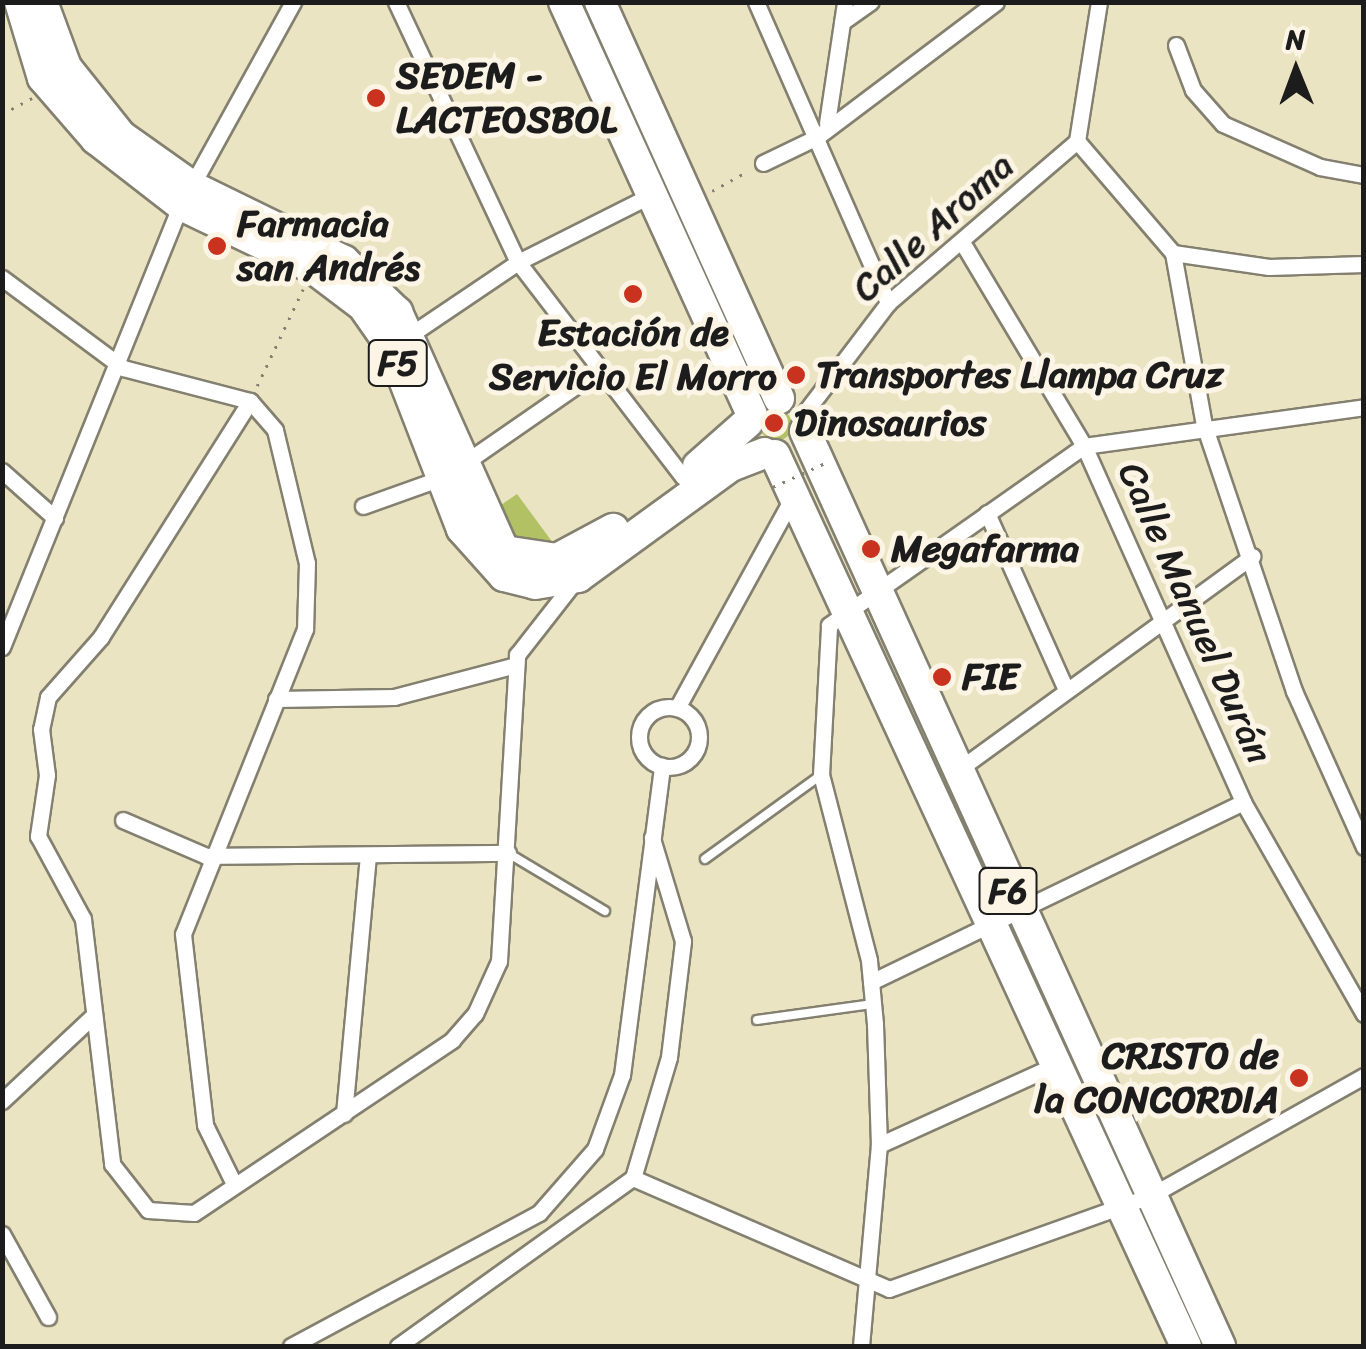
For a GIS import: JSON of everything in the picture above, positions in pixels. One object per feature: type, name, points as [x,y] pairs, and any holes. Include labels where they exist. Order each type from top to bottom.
[{"type":"highway","name":"F5","points":[[20,2],[50,87],[96,139],[313,268],[402,340]]},
{"type":"highway","name":"F5","points":[[42,2],[88,101],[187,196],[344,260],[402,340],[452,472],[504,551],[540,562],[587,564],[731,466],[770,454],[795,415]]},
{"type":"highway","points":[[564,2],[749,418],[770,454]]},
{"type":"highway","points":[[600,2],[795,415]]},
{"type":"highway","name":"F5","points":[[587,564],[749,418],[795,415]]},
{"type":"highway","name":"F6","points":[[795,415],[1148,1198],[1220,1346]]},
{"type":"highway","name":"F6","points":[[770,454],[849,610],[1118,1209],[1186,1346]]},
{"type":"street","points":[[2,647],[123,368],[187,196],[293,2]]},
{"type":"street","points":[[396,2],[471,177],[518,262],[682,477]]},
{"type":"street","points":[[756,2],[822,130],[888,303]]},
{"type":"street","points":[[822,130],[845,2]]},
{"type":"street","points":[[842,22],[871,2]]},
{"type":"street","points":[[763,162],[822,130],[996,2]]},
{"type":"street","points":[[1099,2],[1078,141],[1173,253],[1204,425],[1253,556],[1294,691],[1364,847]]},
{"type":"street","points":[[1176,46],[1193,90],[1223,124],[1320,167],[1364,175]]},
{"type":"street","name":"Calle Aroma","points":[[795,415],[888,303],[1078,141]]},
{"type":"street","points":[[402,340],[518,262],[651,196],[686,190]]},
{"type":"street","name":"Calle Manuel Durán","points":[[962,242],[1084,446],[1165,620],[1243,802],[1364,1014]]},
{"type":"street","points":[[1173,253],[1269,267],[1364,264]]},
{"type":"street","points":[[2,278],[123,368],[250,401],[275,430],[310,580],[306,629],[206,856],[182,934],[205,1125],[234,1184]]},
{"type":"street","points":[[363,506],[452,472],[600,370]]},
{"type":"street","points":[[250,401],[101,637],[48,696],[38,836],[76,896],[107,1140],[127,1190],[148,1210],[176,1216],[234,1184],[344,1114],[475,1014],[499,961],[516,664],[587,564]]},
{"type":"street","points":[[861,1346],[870,1283],[879,1145],[873,1004],[821,775],[825,636],[849,610],[1084,446],[1204,425],[1364,407]]},
{"type":"street","points":[[2,471],[55,518]]},
{"type":"street","points":[[677,708],[785,489]]},
{"type":"street","points":[[987,513],[1066,690]]},
{"type":"street","points":[[954,772],[1253,556]]},
{"type":"street","points":[[276,699],[394,698],[516,664]]},
{"type":"street","points":[[662,766],[696,749],[698,729],[677,708]]},
{"type":"street","points":[[662,766],[646,757],[639,729],[650,713],[677,708]]},
{"type":"street","points":[[291,1346],[539,1213],[595,1148],[622,1074],[650,834],[662,766]]},
{"type":"street","points":[[871,982],[988,922],[1018,912],[1243,802]]},
{"type":"street","points":[[123,820],[206,856],[508,853]]},
{"type":"street","points":[[398,1346],[633,1178],[669,1057],[683,941],[650,834]]},
{"type":"street","points":[[344,1114],[368,854]]},
{"type":"street","points":[[2,1101],[94,1015]]},
{"type":"street","points":[[879,1145],[1054,1065]]},
{"type":"street","points":[[633,1178],[889,1289],[1148,1198],[1364,1076]]},
{"type":"street","points":[[2,1234],[48,1317]]},
{"type":"lane","points":[[705,859],[821,775]]},
{"type":"lane","points":[[508,853],[605,911]]},
{"type":"lane","points":[[756,1020],[873,1004]]},
{"type":"path","points":[[2,114],[50,87]]},
{"type":"path","points":[[686,190],[763,162]]},
{"type":"path","points":[[250,401],[313,268]]},
{"type":"path","points":[[785,489],[825,462]]},
{"type":"green space","points":[[776,409],[787,414],[792,425],[787,436],[776,441],[765,436],[760,425],[765,414]]},
{"type":"green space","points":[[517,494],[556,547],[515,543],[491,512]]},
{"type":"place","name":"SEDEM - LACTEOSBOL","points":[[376,98]]},
{"type":"place","name":"Farmacia san Andrés","points":[[217,246]]},
{"type":"place","name":"Estación de Servicio El Morro","points":[[633,294]]},
{"type":"place","name":"Transportes Llampa Cruz","points":[[796,375]]},
{"type":"place","name":"Dinosaurios","points":[[774,423]]},
{"type":"place","name":"Megafarma","points":[[871,549]]},
{"type":"place","name":"FIE","points":[[942,677]]},
{"type":"place","name":"CRISTO de la CONCORDIA","points":[[1299,1078]]}]
